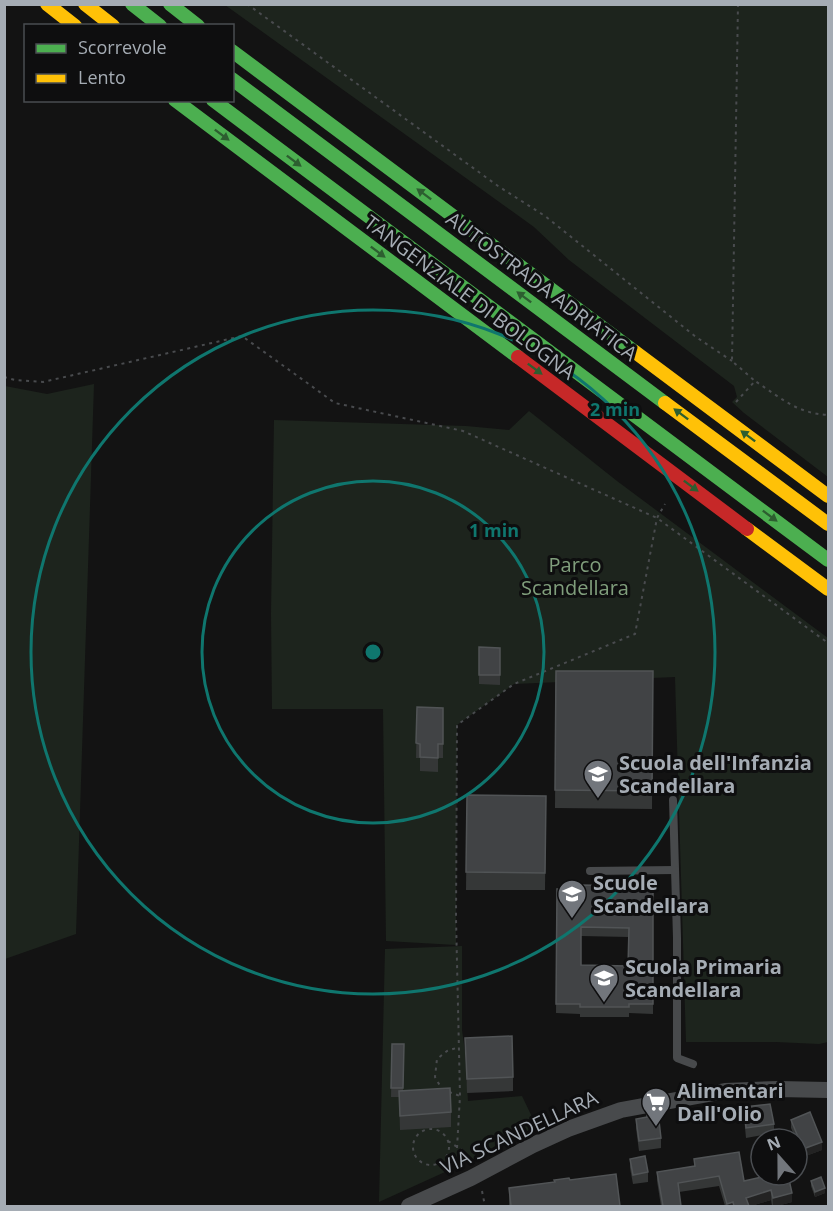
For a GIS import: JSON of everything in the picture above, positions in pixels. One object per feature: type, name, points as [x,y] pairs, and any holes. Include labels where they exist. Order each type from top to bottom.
[{"type":"highway","points":[[47,4],[72,24]]},
{"type":"highway","points":[[85,4],[110,24]]},
{"type":"highway","points":[[132,4],[157,24]]},
{"type":"highway","points":[[170,4],[195,24]]},
{"type":"highway","points":[[189,4],[211,24]]},
{"type":"highway","points":[[234,44],[303,103]]},
{"type":"highway","points":[[234,52],[828,496]]},
{"type":"highway","name":"AUTOSTRADA ADRIATICA","points":[[234,80],[828,524]]},
{"type":"highway","name":"TANGENZIALE DI BOLOGNA","points":[[178,102],[828,589]]},
{"type":"highway","points":[[216,102],[828,560]]},
{"type":"street","name":"VIA SCANDELLARA","points":[[408,1206],[439,1200],[471,1178],[533,1144],[621,1110],[725,1091],[828,1090]]},
{"type":"lane","points":[[673,800],[677,938],[677,1058],[693,1064]]},
{"type":"lane","points":[[590,871],[675,870]]},
{"type":"path","points":[[247,4],[490,180],[545,216],[696,337],[732,361],[755,381],[796,409],[828,415]]},
{"type":"path","points":[[732,361],[738,4]]},
{"type":"path","points":[[4,377],[43,382],[242,336],[335,403],[464,431],[657,518],[828,644]]},
{"type":"path","points":[[733,406],[755,381]]},
{"type":"path","points":[[457,1148],[460,1096],[456,918],[457,725],[514,684],[635,634],[657,518],[665,504]]},
{"type":"path","points":[[459,1047],[447,1051],[437,1059],[435,1077],[443,1091],[460,1096]]},
{"type":"path","points":[[448,1141],[448,1152],[436,1164],[424,1164],[415,1157],[414,1140],[423,1131],[428,1130],[440,1132],[448,1141],[465,1152],[467,1159]]},
{"type":"green space","points":[[225,5],[828,5],[828,477],[732,402],[737,397],[734,386],[569,260],[534,227]]},
{"type":"green space","points":[[94,384],[76,934],[5,959],[5,386],[47,394]]},
{"type":"green space","name":"Parco Scandellara","points":[[529,411],[617,481],[828,638],[828,1042],[819,1044],[686,1042],[675,677],[514,684],[457,725],[456,945],[386,941],[383,709],[272,709],[274,420],[466,426],[509,430]]},
{"type":"green space","points":[[462,946],[462,1030],[468,1101],[522,1096],[534,1121],[530,1130],[379,1202],[385,949]]},
{"type":"building","points":[[479,647],[500,648],[500,675],[479,675]]},
{"type":"building","points":[[556,671],[653,671],[652,791],[555,790]]},
{"type":"building","points":[[417,707],[443,708],[443,744],[438,744],[438,758],[420,757],[420,744],[416,743]]},
{"type":"building","points":[[467,795],[546,796],[545,873],[466,872]]},
{"type":"building","points":[[581,885],[653,889],[653,1004],[629,1004],[629,1007],[580,1007],[580,1004],[556,1004],[557,889],[581,889]],"holes":[[[581,927],[629,928],[628,966],[581,965]]]},
{"type":"building","points":[[512,1036],[513,1077],[467,1079],[465,1038]]},
{"type":"building","points":[[392,1044],[404,1044],[403,1088],[391,1088]]},
{"type":"building","points":[[450,1088],[451,1112],[400,1116],[399,1091]]},
{"type":"building","points":[[770,1104],[774,1124],[746,1128],[744,1107]]},
{"type":"building","points":[[658,1112],[661,1138],[639,1141],[636,1119]]},
{"type":"building","points":[[810,1112],[822,1142],[809,1147],[809,1127],[794,1127],[791,1120]]},
{"type":"building","points":[[739,1152],[744,1181],[749,1180],[749,1187],[791,1187],[792,1193],[773,1198],[771,1190],[746,1198],[749,1206],[734,1206],[733,1202],[727,1204],[719,1176],[678,1183],[681,1206],[663,1206],[657,1172],[695,1166],[694,1159]]},
{"type":"building","points":[[645,1156],[648,1172],[633,1175],[630,1159]]},
{"type":"building","points":[[616,1174],[620,1206],[511,1206],[509,1188],[569,1178],[570,1180]]},
{"type":"building","points":[[821,1177],[825,1188],[815,1192],[811,1181]]},
{"type":"traffic: fast","points":[[132,4],[157,24]]},
{"type":"traffic: fast","points":[[170,4],[195,24]]},
{"type":"traffic: fast","points":[[234,52],[635,352]]},
{"type":"traffic: fast","points":[[234,80],[665,403]]},
{"type":"traffic: fast","points":[[178,102],[518,357]]},
{"type":"traffic: fast","points":[[216,102],[828,560]]},
{"type":"traffic: slow","points":[[47,4],[72,24]]},
{"type":"traffic: slow","points":[[85,4],[110,24]]},
{"type":"traffic: slow","points":[[635,352],[828,496]]},
{"type":"traffic: slow","points":[[665,403],[828,524]]},
{"type":"traffic: slow","points":[[747,529],[828,589]]},
{"type":"traffic: jam","points":[[518,357],[747,529]]},
{"type":"place","name":"Scuola dell'Infanzia Scandellara","points":[[598,800]]},
{"type":"place","name":"Scuole Scandellara","points":[[572,920]]},
{"type":"place","name":"Scuola Primaria Scandellara","points":[[604,1004]]},
{"type":"place","name":"Alimentari Dall'Olio","points":[[656,1128]]}]
